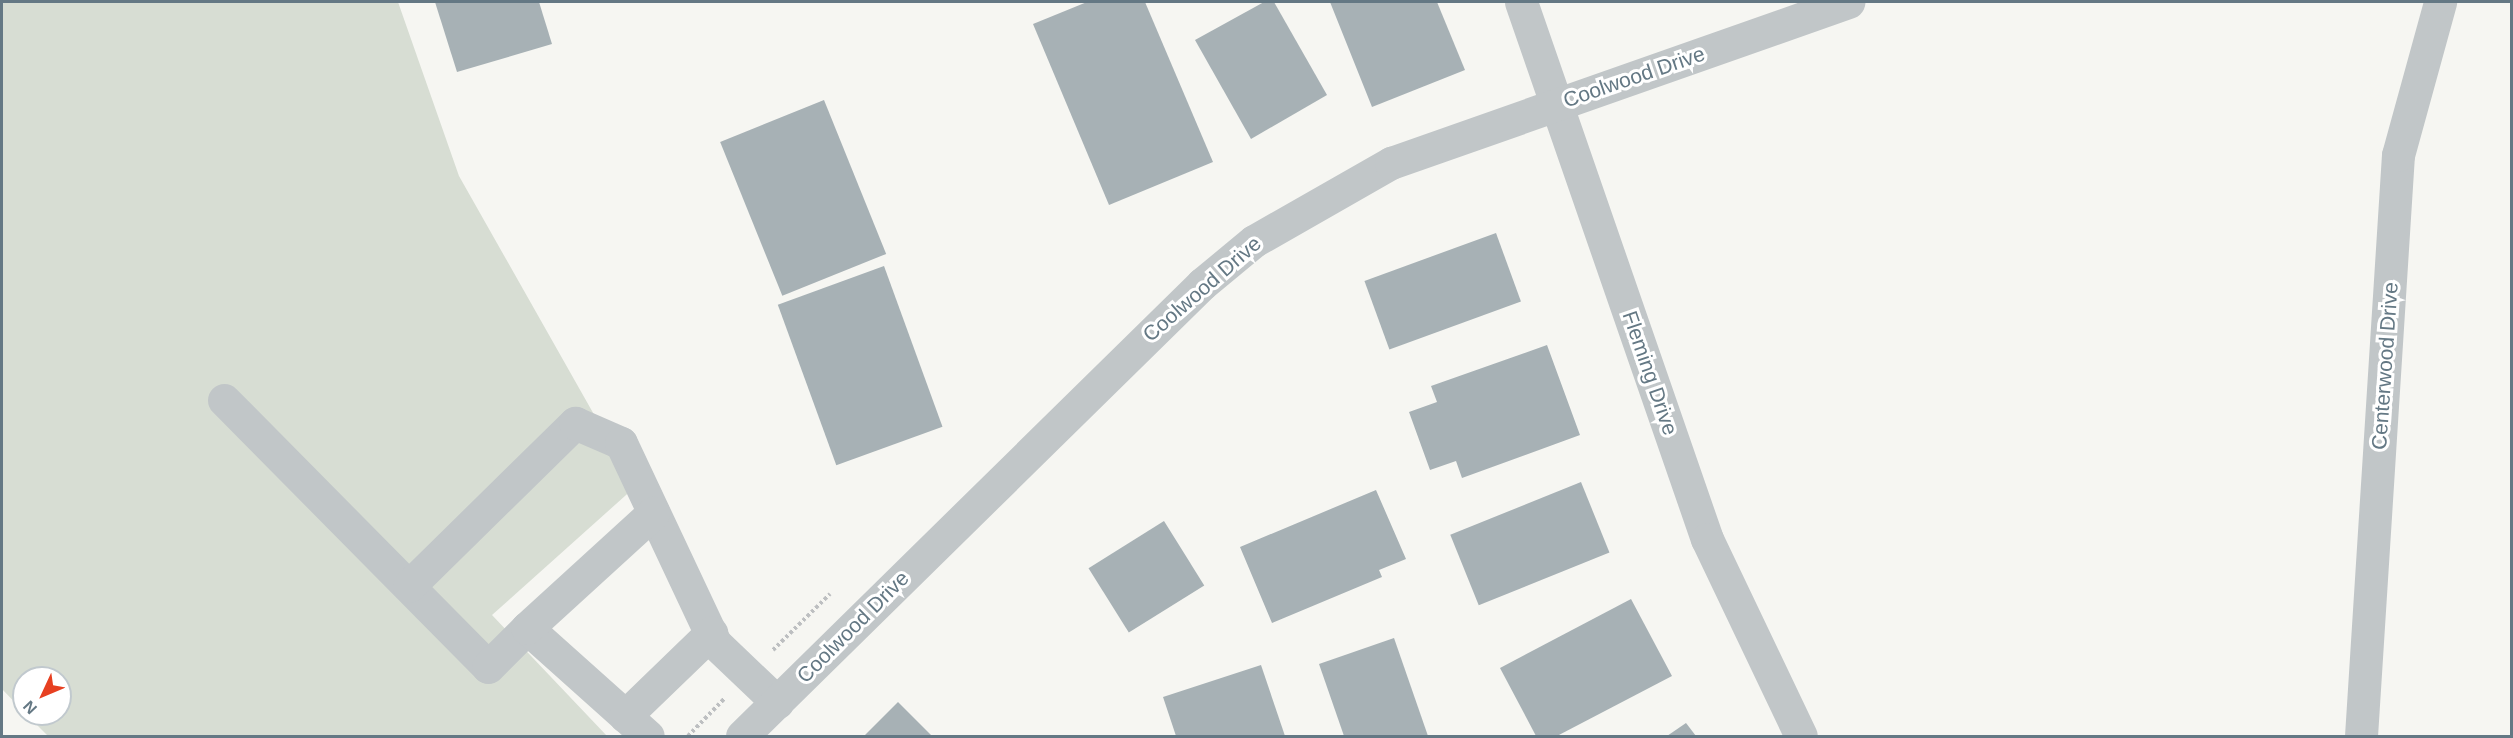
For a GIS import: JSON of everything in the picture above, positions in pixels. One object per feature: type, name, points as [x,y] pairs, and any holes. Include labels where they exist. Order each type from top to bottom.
[{"type":"street","name":"Fleming Drive","points":[[1521,2],[1707,539],[1801,736]]},
{"type":"street","name":"Coolwood Drive","points":[[742,736],[1202,284],[1254,241],[1391,163],[1849,2]]},
{"type":"street","name":"Centerwood Drive","points":[[2361,736],[2398,155],[2440,2]]},
{"type":"street","points":[[224,400],[488,667],[527,628],[653,513]]},
{"type":"street","points":[[409,586],[575,423],[621,443],[711,633],[777,702]]},
{"type":"street","points":[[527,628],[636,726],[711,633]]},
{"type":"shaded area","points":[[2,2],[398,2],[459,176],[635,487],[492,615],[607,736],[48,736],[38,726],[72,726],[72,666],[12,666],[12,699],[2,689]]},
{"type":"building","points":[[435,2],[539,2],[552,44],[457,72]]},
{"type":"building","points":[[1087,2],[1145,2],[1213,162],[1109,205],[1033,24]]},
{"type":"building","points":[[1264,2],[1274,2],[1327,95],[1251,139],[1195,40]]},
{"type":"building","points":[[1330,2],[1437,2],[1465,70],[1372,107]]},
{"type":"building","points":[[824,100],[886,254],[782,296],[720,142]]},
{"type":"building","points":[[1496,233],[1521,302],[1389,349],[1364,281]]},
{"type":"building","points":[[884,266],[942,427],[836,465],[778,305]]},
{"type":"building","points":[[1547,345],[1580,435],[1462,478],[1456,461],[1430,470],[1409,412],[1437,402],[1431,386]]},
{"type":"building","points":[[1581,482],[1609,552],[1479,605],[1450,535]]},
{"type":"building","points":[[1376,490],[1406,559],[1379,570],[1382,577],[1272,623],[1240,547]]},
{"type":"building","points":[[1164,521],[1204,585],[1129,633],[1089,568]]},
{"type":"building","points":[[1631,599],[1672,676],[1557,736],[1536,736],[1500,668]]},
{"type":"building","points":[[1394,638],[1428,736],[1344,736],[1319,664]]},
{"type":"building","points":[[1261,665],[1285,736],[1176,736],[1163,697]]},
{"type":"building","points":[[898,702],[932,736],[864,736]]},
{"type":"building","points":[[1686,723],[1696,736],[1667,736]]}]
